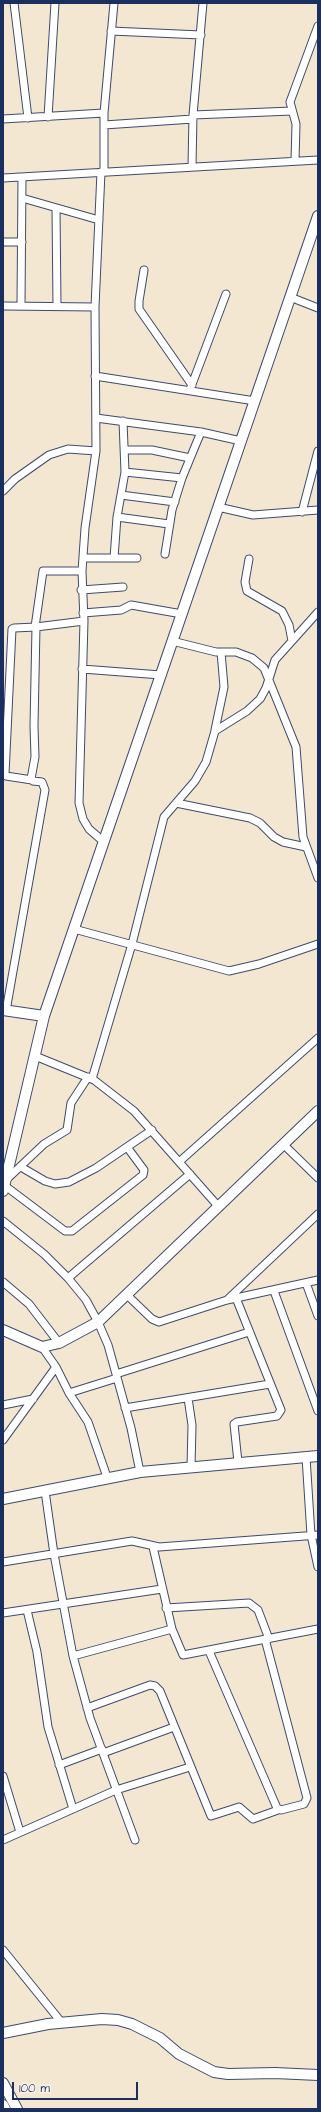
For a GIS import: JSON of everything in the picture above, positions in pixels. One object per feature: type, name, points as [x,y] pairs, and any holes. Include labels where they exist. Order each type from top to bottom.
[{"type":"street","points":[[14,3],[28,118]]},
{"type":"street","points":[[48,117],[55,3]]},
{"type":"street","points":[[104,842],[89,829],[83,819],[79,803],[84,621],[82,571],[85,528],[96,451],[95,307],[103,172],[104,113],[114,3]]},
{"type":"street","points":[[192,167],[193,117],[203,3]]},
{"type":"street","points":[[295,161],[296,124],[290,102],[318,26]]},
{"type":"street","points":[[112,31],[200,34]]},
{"type":"street","points":[[104,125],[193,117],[292,111]]},
{"type":"street","points":[[3,119],[104,113]]},
{"type":"street","points":[[3,178],[318,160]]},
{"type":"street","points":[[21,306],[22,177]]},
{"type":"street","points":[[22,198],[99,220]]},
{"type":"street","points":[[56,208],[57,306]]},
{"type":"street","points":[[4,1186],[44,1016],[318,216]]},
{"type":"street","points":[[3,242],[22,242]]},
{"type":"street","points":[[144,270],[139,309],[191,388]]},
{"type":"street","points":[[191,388],[226,294]]},
{"type":"street","points":[[290,297],[318,308]]},
{"type":"street","points":[[3,306],[95,307]]},
{"type":"street","points":[[95,376],[191,388],[255,401]]},
{"type":"street","points":[[96,418],[201,432],[241,441]]},
{"type":"street","points":[[114,558],[117,517],[125,472],[126,450],[123,421]]},
{"type":"street","points":[[165,554],[169,524],[182,478],[201,432]]},
{"type":"street","points":[[3,491],[15,480],[49,455],[68,449],[96,451]]},
{"type":"street","points":[[126,450],[152,450],[190,458]]},
{"type":"street","points":[[302,512],[318,451]]},
{"type":"street","points":[[125,472],[182,478]]},
{"type":"street","points":[[121,495],[175,502]]},
{"type":"street","points":[[218,507],[253,515],[318,510]]},
{"type":"street","points":[[117,517],[169,524]]},
{"type":"street","points":[[83,558],[137,558]]},
{"type":"street","points":[[249,559],[245,582],[247,591],[271,603],[282,611],[289,625],[292,640]]},
{"type":"street","points":[[32,780],[36,757],[34,719],[36,627],[43,572],[82,571]]},
{"type":"street","points":[[82,590],[123,587]]},
{"type":"street","points":[[83,613],[121,610],[133,605],[182,614]]},
{"type":"street","points":[[215,731],[247,711],[260,699],[266,688],[275,660],[318,612]]},
{"type":"street","points":[[44,1016],[4,1011],[45,790],[42,782],[6,776],[12,630],[14,628],[84,621]]},
{"type":"street","points":[[172,641],[221,652],[236,652],[252,658],[264,668],[269,676],[296,747],[304,837],[306,847],[318,878]]},
{"type":"street","points":[[4,1186],[44,1144],[67,1130],[71,1103],[90,1078],[132,944],[162,822],[176,803],[188,791],[202,768],[215,731],[224,687],[221,652]]},
{"type":"street","points":[[82,669],[161,675]]},
{"type":"street","points":[[176,803],[250,818],[260,823],[274,837],[283,842],[306,847]]},
{"type":"street","points":[[74,929],[229,971],[259,964],[318,944]]},
{"type":"street","points":[[179,1162],[318,1038]]},
{"type":"street","points":[[35,1056],[90,1078],[134,1111],[218,1206]]},
{"type":"street","points":[[42,1347],[59,1343],[98,1322],[318,1111]]},
{"type":"street","points":[[22,1167],[45,1181],[62,1183],[96,1168],[152,1130]]},
{"type":"street","points":[[283,1144],[318,1178]]},
{"type":"street","points":[[4,1186],[65,1231],[72,1231],[144,1174],[144,1170],[127,1147]]},
{"type":"street","points":[[68,1278],[190,1174]]},
{"type":"street","points":[[227,1300],[318,1214]]},
{"type":"street","points":[[3,1221],[44,1254],[68,1278],[86,1300],[108,1345],[140,1472]]},
{"type":"street","points":[[127,1295],[156,1322],[227,1300],[274,1291],[318,1280]]},
{"type":"street","points":[[3,1282],[29,1304],[59,1343]]},
{"type":"street","points":[[306,1283],[318,1316]]},
{"type":"street","points":[[274,1291],[318,1411]]},
{"type":"street","points":[[236,1298],[281,1410],[280,1414],[277,1416],[237,1422],[234,1424],[238,1462]]},
{"type":"street","points":[[3,1330],[42,1347],[56,1367],[69,1393],[88,1422],[107,1477]]},
{"type":"street","points":[[69,1393],[249,1332]]},
{"type":"street","points":[[3,1440],[56,1367]]},
{"type":"street","points":[[125,1408],[270,1384]]},
{"type":"street","points":[[188,1398],[192,1425],[191,1467]]},
{"type":"street","points":[[3,1405],[33,1400]]},
{"type":"street","points":[[3,1499],[107,1477],[140,1472],[318,1456]]},
{"type":"street","points":[[306,1457],[318,1567]]},
{"type":"street","points":[[45,1490],[54,1554],[73,1656],[87,1708],[135,1840]]},
{"type":"street","points":[[3,1562],[132,1541],[153,1547],[315,1535]]},
{"type":"street","points":[[153,1547],[166,1608],[180,1653],[183,1655],[318,1629]]},
{"type":"street","points":[[3,1613],[162,1589]]},
{"type":"street","points":[[87,1708],[150,1685],[155,1686],[160,1691],[211,1816],[239,1807],[252,1819],[278,1810],[304,1804],[307,1798],[267,1639],[258,1610],[249,1603],[166,1608]]},
{"type":"street","points":[[27,1610],[37,1652],[48,1727],[73,1809]]},
{"type":"street","points":[[73,1656],[172,1629]]},
{"type":"street","points":[[209,1651],[278,1810]]},
{"type":"street","points":[[59,1765],[174,1727]]},
{"type":"street","points":[[3,1840],[116,1790],[190,1767]]},
{"type":"street","points":[[3,1776],[20,1832]]},
{"type":"street","points":[[3,1950],[62,2023]]},
{"type":"street","points":[[3,2033],[62,2023],[102,2019],[132,2024],[160,2038],[179,2054],[214,2072],[228,2074],[318,2076]]},
{"type":"street","points":[[3,2083],[17,2109]]},
{"type":"street","points":[[3,2105],[5,2109]]}]
